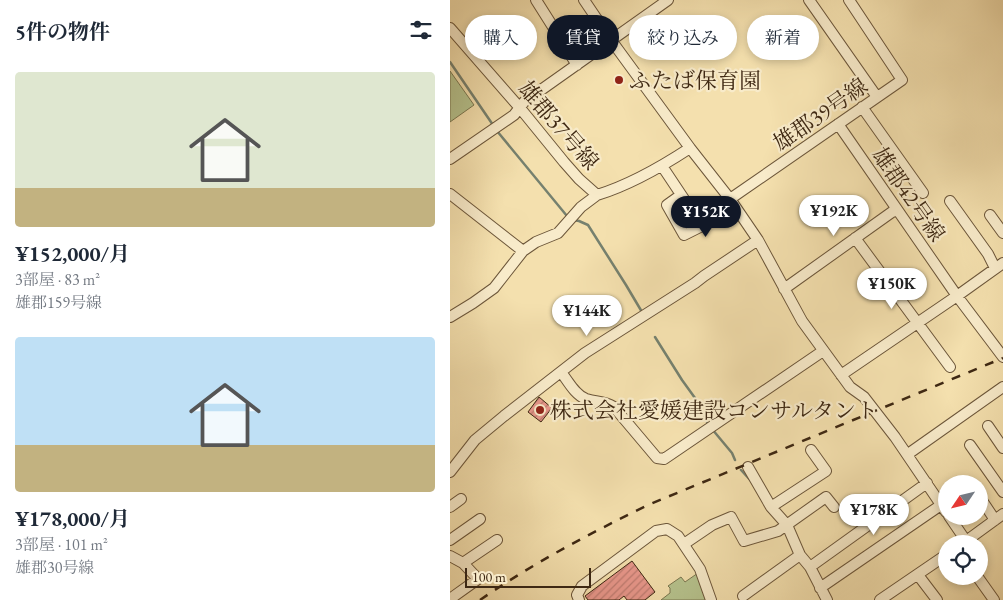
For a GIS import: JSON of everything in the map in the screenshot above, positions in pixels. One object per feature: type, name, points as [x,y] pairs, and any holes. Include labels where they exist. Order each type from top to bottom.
[{"type":"street","points":[[536,0],[578,64]]},
{"type":"street","points":[[584,0],[594,15]]},
{"type":"street","points":[[619,34],[667,0]]},
{"type":"street","points":[[809,0],[877,97]]},
{"type":"street","name":"雄郡39号線","points":[[730,199],[902,80],[849,0]]},
{"type":"street","name":"雄郡37号線","points":[[450,28],[564,162],[596,195],[632,181],[662,166],[690,148]]},
{"type":"street","points":[[619,51],[730,199],[758,240],[802,321],[823,351],[850,387],[864,397],[896,436],[938,499]]},
{"type":"street","points":[[450,159],[514,115],[524,102],[584,60]]},
{"type":"street","points":[[862,107],[923,193]]},
{"type":"street","name":"雄郡42号線","points":[[838,124],[957,296],[1003,357]]},
{"type":"street","points":[[662,166],[682,195]]},
{"type":"street","points":[[450,194],[523,251]]},
{"type":"street","points":[[450,317],[494,288],[523,251],[536,242],[558,233],[581,207],[596,195]]},
{"type":"street","points":[[841,375],[999,265],[988,254],[950,201]]},
{"type":"street","points":[[784,289],[854,238],[897,210]]},
{"type":"street","points":[[990,216],[1003,233]]},
{"type":"street","points":[[854,238],[950,367]]},
{"type":"street","points":[[450,472],[475,440],[585,353],[695,283],[758,240]]},
{"type":"street","points":[[561,372],[575,391],[585,398],[605,402],[614,407],[657,458],[664,459],[823,351]]},
{"type":"street","points":[[908,454],[1003,387]]},
{"type":"street","points":[[988,426],[1003,448]]},
{"type":"street","points":[[970,445],[1003,492]]},
{"type":"street","points":[[771,507],[826,471],[811,450]]},
{"type":"street","points":[[748,467],[771,507],[786,525],[800,555],[810,567],[827,600]]},
{"type":"street","points":[[810,567],[927,483]]},
{"type":"street","points":[[684,544],[730,517],[744,541],[778,531],[826,497],[834,506]]},
{"type":"street","points":[[450,507],[461,499]]},
{"type":"street","points":[[975,535],[1000,519],[988,506]]},
{"type":"street","points":[[820,588],[938,512]]},
{"type":"street","points":[[450,540],[480,519]]},
{"type":"street","points":[[579,600],[577,595],[582,586],[656,531],[667,529],[678,536],[700,569],[710,600]]},
{"type":"street","points":[[450,599],[478,579],[454,560],[497,540]]},
{"type":"street","points":[[743,596],[800,555]]},
{"type":"street","points":[[880,600],[938,561]]},
{"type":"street","points":[[918,575],[936,600]]},
{"type":"street","points":[[983,585],[994,600]]},
{"type":"green space","points":[[450,71],[474,105],[450,122]]},
{"type":"green space","points":[[698,573],[708,600],[661,600],[670,593],[668,586],[681,577],[685,582]]},
{"type":"building","name":"株式会社愛媛建設コンサルタント","points":[[539,397],[552,408],[541,422],[528,412]]},
{"type":"building","points":[[632,561],[655,592],[645,600],[627,600],[624,596],[619,600],[588,600],[585,596]]},
{"type":"waterway","points":[[450,62],[493,125]]},
{"type":"waterway","points":[[497,131],[567,216]]},
{"type":"waterway","points":[[573,220],[588,225],[642,312]]},
{"type":"waterway","points":[[655,337],[695,398],[708,424]]},
{"type":"waterway","points":[[712,429],[732,453],[735,460]]},
{"type":"waterway","points":[[741,470],[752,482]]},
{"type":"railway","points":[[480,600],[562,549],[648,505],[1003,358]]},
{"type":"place","name":"ふたば保育園","points":[[619,80]]},
{"type":"place","name":"株式会社愛媛建設コンサルタント","points":[[540,410]]}]
